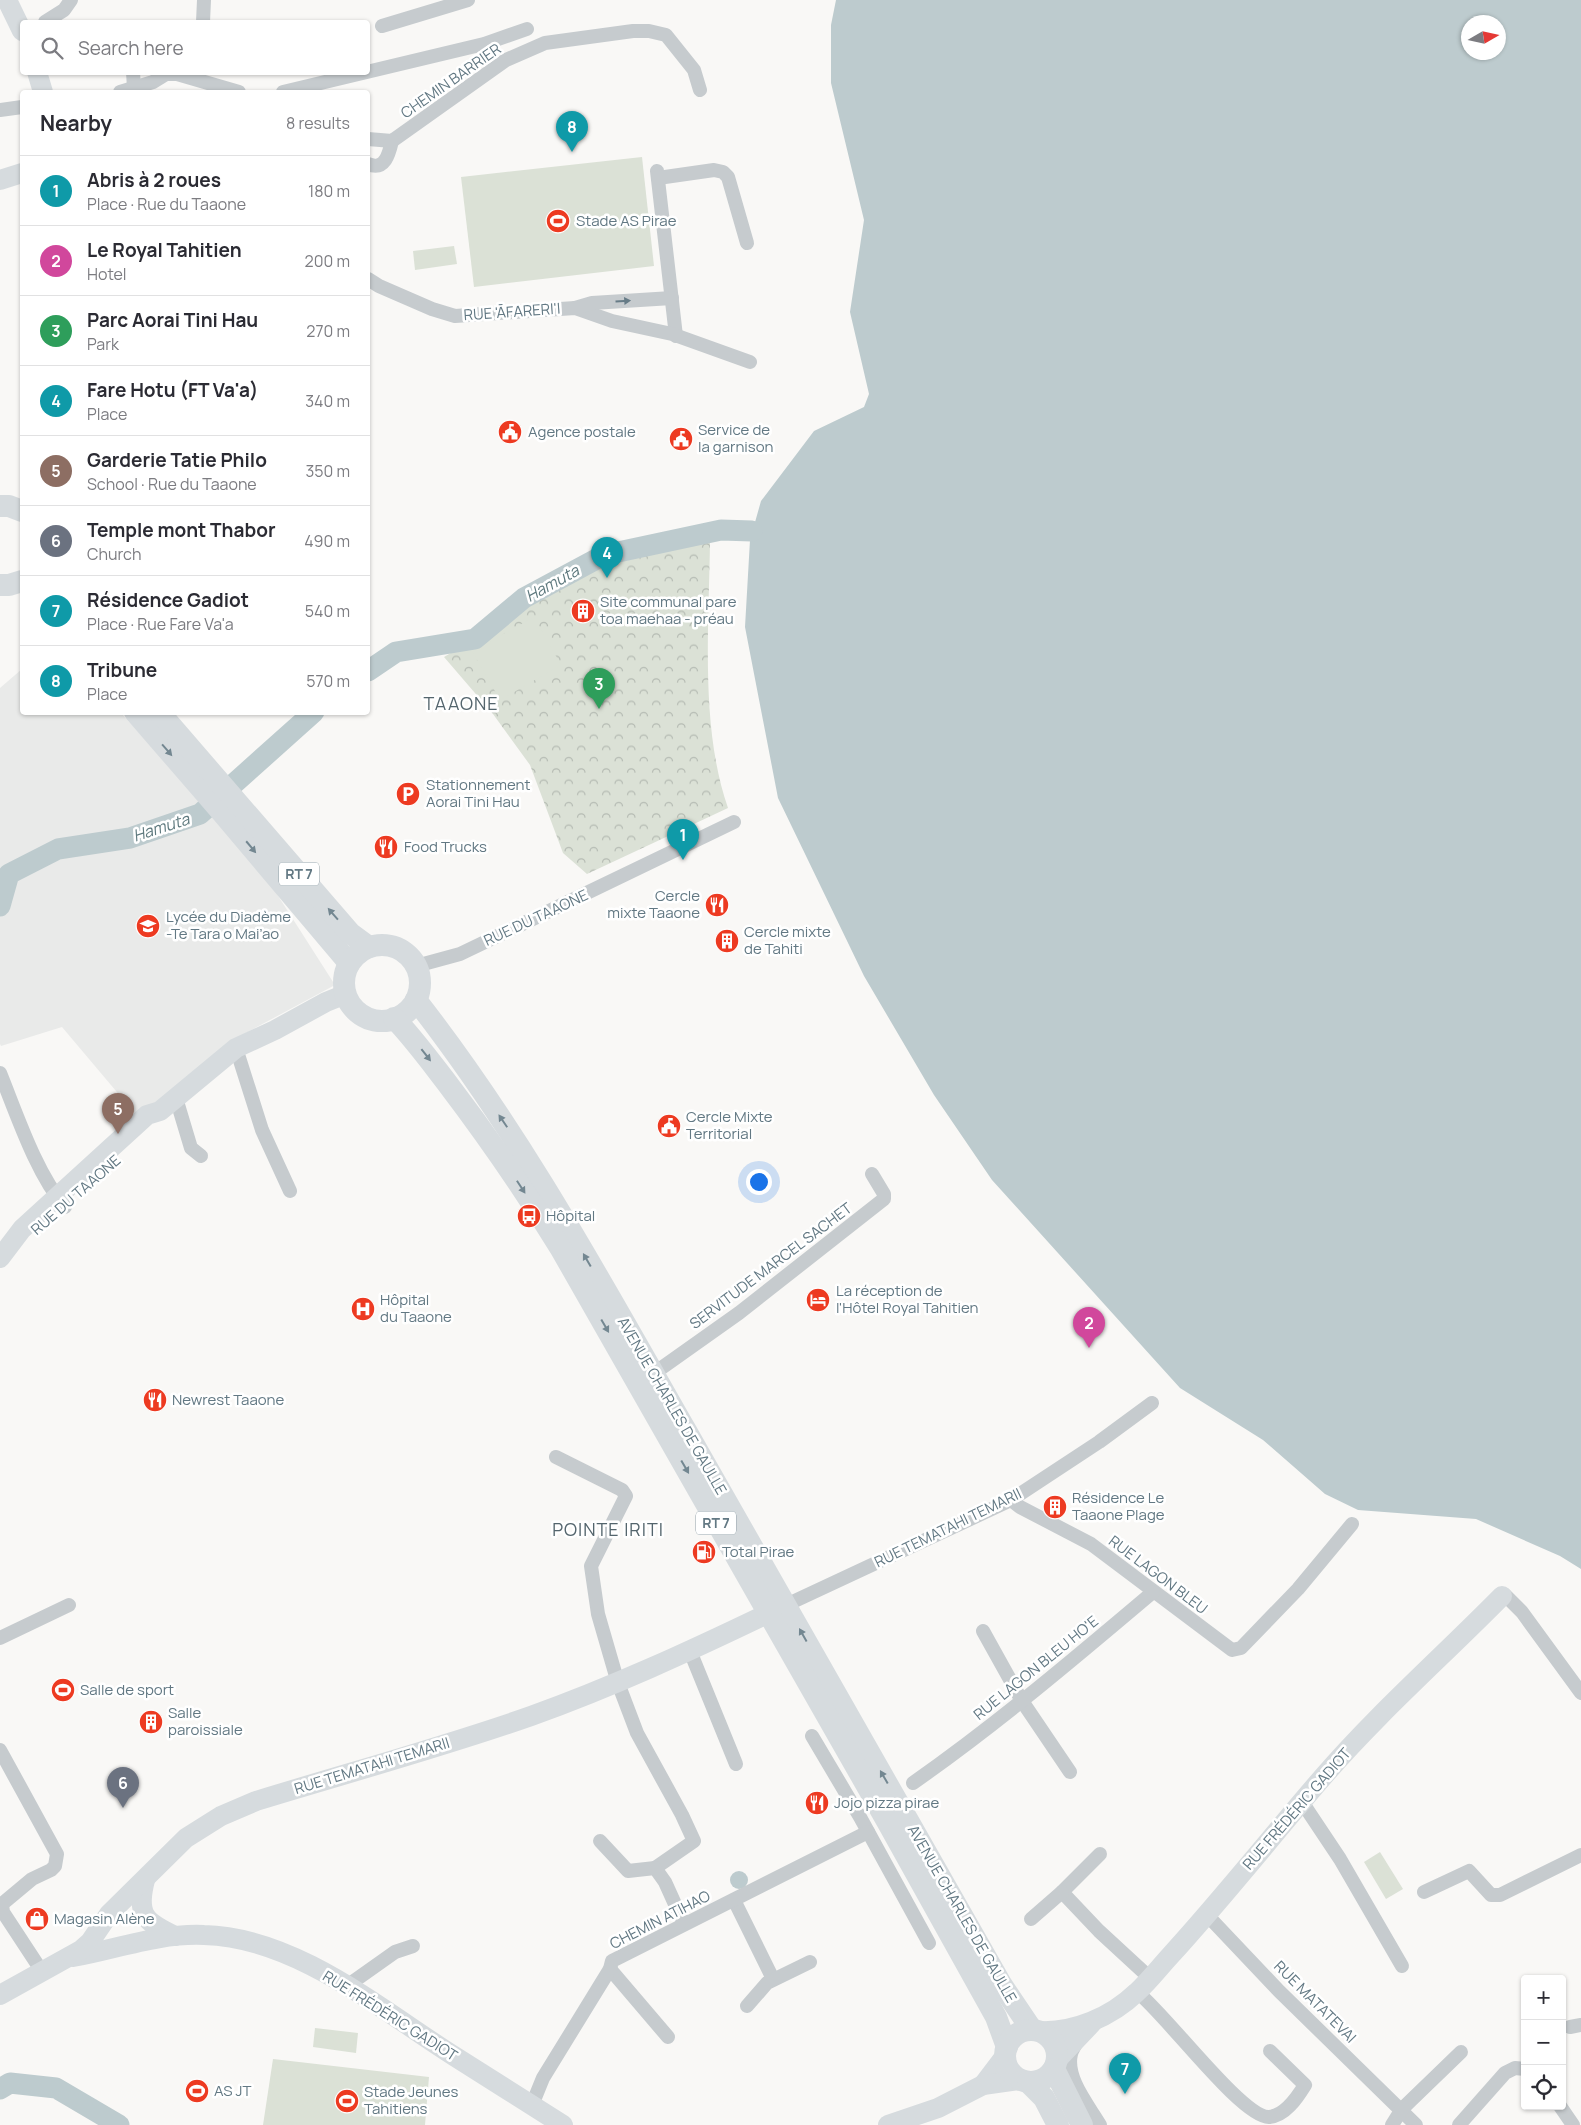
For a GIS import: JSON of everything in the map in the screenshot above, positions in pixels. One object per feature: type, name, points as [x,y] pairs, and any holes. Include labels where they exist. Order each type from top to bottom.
[{"type":"main road","points":[[7,0],[20,27]]},
{"type":"main road","points":[[39,75],[42,90]]},
{"type":"main road","name":"RT 7","points":[[138,715],[207,781],[350,933],[369,947]]},
{"type":"main road","name":"RT 7","points":[[161,715],[207,781]]},
{"type":"main road","name":"RT 7","points":[[226,803],[349,964]]},
{"type":"main road","points":[[378,945],[394,946],[406,954],[416,966],[419,983],[416,1000],[407,1011],[394,1018],[378,1020],[366,1017],[355,1009],[346,994],[344,975],[349,964],[358,954],[369,947],[378,945]]},
{"type":"main road","name":"RUE DU TAAONE","points":[[3,1254],[22,1229],[60,1202],[147,1115],[160,1111],[236,1048],[275,1030],[326,1002],[346,994]]},
{"type":"main road","name":"AVENUE CHARLES DE GAULLE","points":[[416,1000],[466,1067],[528,1158],[653,1374],[887,1821],[996,2017],[1006,2052]]},
{"type":"main road","name":"AVENUE CHARLES DE GAULLE","points":[[394,1018],[414,1039],[478,1124],[540,1216],[1001,1984],[1035,2030]]},
{"type":"main road","name":"RUE FRÉDÉRIC GADIOT","points":[[1055,2065],[1074,2040],[1093,2022],[1144,1985],[1207,1915],[1347,1749],[1502,1596]]},
{"type":"main road","name":"RUE TEMATAHI TEMARII","points":[[62,1960],[90,1942],[109,1914],[186,1838],[221,1816],[238,1808],[320,1781],[477,1735],[618,1683],[777,1610]]},
{"type":"main road","points":[[145,1880],[142,1902],[146,1917],[155,1927],[175,1936]]},
{"type":"main road","name":"RUE FRÉDÉRIC GADIOT","points":[[90,1942],[140,1932],[175,1936]]},
{"type":"main road","name":"RUE FRÉDÉRIC GADIOT","points":[[62,1960],[175,1936],[205,1935],[268,1946],[347,1986],[563,2125]]},
{"type":"main road","points":[[0,1995],[62,1960]]},
{"type":"main road","name":"RUE FRÉDÉRIC GADIOT","points":[[1035,2030],[1056,2032],[1093,2022]]},
{"type":"main road","points":[[984,2085],[1017,2034],[1035,2030]]},
{"type":"main road","name":"RT 7","points":[[1035,2030],[1048,2036],[1053,2042],[1057,2052],[1055,2065],[1082,2125]]},
{"type":"main road","name":"RT 7","points":[[1006,2052],[1008,2068],[1044,2098],[1058,2125]]},
{"type":"main road","points":[[888,2125],[938,2108],[984,2085],[1041,2080],[1055,2065]]},
{"type":"street","points":[[48,20],[64,10],[71,0]]},
{"type":"street","points":[[203,20],[204,0]]},
{"type":"street","points":[[382,26],[468,0]]},
{"type":"street","points":[[370,71],[484,44],[527,29]]},
{"type":"street","name":"CHEMIN BARRIER","points":[[392,141],[506,60],[545,43],[633,31],[649,31],[666,35],[694,70],[700,90]]},
{"type":"street","points":[[133,75],[134,88]]},
{"type":"street","points":[[127,90],[153,82],[164,75]]},
{"type":"street","points":[[179,75],[231,90]]},
{"type":"street","points":[[291,90],[354,75]]},
{"type":"street","points":[[0,110],[20,107]]},
{"type":"street","points":[[370,139],[392,141],[386,161],[380,166],[370,165]]},
{"type":"street","points":[[676,336],[658,174],[714,170],[723,172],[728,177],[747,243]]},
{"type":"street","name":"RUE 'ĀFARERI'I","points":[[370,280],[432,309],[456,316],[575,308],[592,303],[672,298]]},
{"type":"street","name":"RUE 'ĀFARERI'I","points":[[575,308],[612,322],[676,336],[750,362]]},
{"type":"street","name":"RUE DU TAAONE","points":[[416,966],[460,954],[734,822]]},
{"type":"street","points":[[236,1048],[262,1130],[290,1191]]},
{"type":"street","points":[[0,1073],[41,1170],[60,1202]]},
{"type":"street","points":[[176,1098],[191,1148],[201,1156]]},
{"type":"street","name":"SERVITUDE MARCEL SACHET","points":[[653,1374],[739,1313],[884,1199],[884,1194],[872,1174]]},
{"type":"street","name":"RUE TEMATAHI TEMARII","points":[[777,1610],[1011,1500],[1099,1442],[1152,1403]]},
{"type":"street","points":[[556,1457],[622,1490],[626,1496],[591,1566],[598,1614],[618,1683],[637,1733],[682,1815],[694,1841],[655,1868],[628,1872],[600,1841]]},
{"type":"street","name":"RUE LAGON BLEU","points":[[1011,1500],[1020,1507],[1091,1544],[1232,1650],[1241,1648],[1298,1589],[1352,1524]]},
{"type":"street","name":"RUE LAGON BLEU HO'E","points":[[913,1783],[967,1745],[1022,1702],[1153,1592]]},
{"type":"street","points":[[1502,1596],[1505,1595],[1522,1612],[1581,1693]]},
{"type":"street","points":[[0,1638],[69,1605]]},
{"type":"street","points":[[983,1631],[1022,1702],[1070,1772]]},
{"type":"street","points":[[690,1651],[736,1764]]},
{"type":"street","points":[[812,1736],[868,1832],[929,1943]]},
{"type":"street","points":[[0,1750],[57,1854],[57,1859],[51,1870],[32,1879],[2,1904],[3,1912],[42,1970]]},
{"type":"street","points":[[1302,1802],[1340,1859],[1402,1966]]},
{"type":"street","name":"CHEMIN ATIHAO","points":[[532,2105],[543,2078],[610,1970],[612,1961],[868,1832]]},
{"type":"street","points":[[1031,1919],[1062,1892],[1100,1854]]},
{"type":"street","points":[[1424,1892],[1470,1871],[1491,1894],[1500,1895],[1581,1856]]},
{"type":"street","points":[[655,1868],[665,1882],[684,1924]]},
{"type":"street","points":[[1062,1892],[1144,1985],[1150,2003],[1252,2111],[1266,2117],[1276,2115],[1295,2101],[1305,2086],[1270,2051]]},
{"type":"street","points":[[734,1900],[773,1979]]},
{"type":"street","name":"RUE MATATEVAI","points":[[1207,1915],[1279,1991],[1402,2109],[1416,2125]]},
{"type":"street","points":[[347,1986],[395,1952],[414,1946]]},
{"type":"street","points":[[747,2006],[767,1983],[810,1962]]},
{"type":"street","points":[[610,1970],[668,2037]]},
{"type":"street","points":[[1074,2040],[1076,2043],[1071,2054],[1074,2081],[1100,2125]]},
{"type":"street","points":[[1392,2125],[1402,2109],[1461,2052]]},
{"type":"street","points":[[1459,2125],[1505,2072],[1515,2068],[1521,2069]]},
{"type":"street","points":[[1563,2110],[1573,2125]]},
{"type":"shaded area","points":[[836,0],[1581,0],[1581,1569],[1560,1556],[1476,1519],[1358,1510],[1325,1494],[1263,1440],[1180,1388],[992,1180],[934,1095],[864,976],[778,798],[745,627],[750,540],[761,501],[814,431],[864,407],[869,394],[850,312],[864,220],[831,83],[831,25]]},
{"type":"shaded area","name":"Lycée du Diadème -Te Tara o Mai’ao","points":[[20,671],[20,715],[123,715],[259,866],[335,985],[229,1042],[143,1123],[62,1027],[1,1046],[0,1044],[0,688]]},
{"type":"shaded area","points":[[739,1871],[745,1874],[748,1880],[745,1886],[739,1889],[733,1886],[730,1880],[733,1874]]},
{"type":"green space","name":"Stade AS Pirae","points":[[642,157],[654,266],[474,287],[461,177]]},
{"type":"green space","points":[[454,246],[457,264],[415,270],[413,251]]},
{"type":"green space","points":[[710,542],[708,676],[710,711],[719,777],[728,808],[587,874],[563,853],[530,765],[493,714],[444,657],[624,550]]},
{"type":"green space","points":[[534,617],[561,665],[500,700],[472,651]]},
{"type":"green space","points":[[1380,1852],[1403,1889],[1386,1899],[1364,1862]]},
{"type":"green space","points":[[315,2028],[358,2033],[356,2053],[313,2047]]},
{"type":"green space","name":"Stade Jeunes Tahitiens","points":[[273,2059],[429,2077],[425,2125],[263,2125]]},
{"type":"waterway","name":"Hamuta","points":[[370,670],[396,652],[475,639],[524,598],[604,555],[721,530],[752,531]]},
{"type":"waterway","name":"Hamuta","points":[[0,906],[9,874],[58,849],[130,838],[200,814],[311,715]]},
{"type":"waterway","points":[[0,2089],[10,2083],[56,2088],[119,2125]]},
{"type":"place","name":"Tribune","points":[[572,152]]},
{"type":"place","name":"Stade AS Pirae","points":[[558,221]]},
{"type":"place","name":"Agence postale","points":[[510,432]]},
{"type":"place","name":"Service de la garnison","points":[[681,439]]},
{"type":"place","name":"Fare Hotu (FT Va'a)","points":[[607,578]]},
{"type":"place","name":"Site communal pare toa maehaa - préau","points":[[583,611]]},
{"type":"place","name":"Parc Aorai Tini Hau","points":[[599,709]]},
{"type":"place","name":"Stationnement Aorai Tini Hau","points":[[408,794]]},
{"type":"place","name":"Food Trucks","points":[[386,847]]},
{"type":"place","name":"Abris à 2 roues","points":[[683,860]]},
{"type":"place","name":"Cercle mixte Taaone","points":[[717,905]]},
{"type":"place","name":"Lycée du Diadème -Te Tara o Mai’ao","points":[[148,926]]},
{"type":"place","name":"Cercle mixte de Tahiti","points":[[727,941]]},
{"type":"place","name":"Cercle Mixte Territorial","points":[[669,1126]]},
{"type":"place","name":"Garderie Tatie Philo","points":[[118,1134]]},
{"type":"place","name":"Hôpital","points":[[529,1216]]},
{"type":"place","name":"La réception de l'Hôtel Royal Tahitien","points":[[818,1300]]},
{"type":"place","name":"Hôpital du Taaone","points":[[363,1309]]},
{"type":"place","name":"Le Royal Tahitien","points":[[1089,1348]]},
{"type":"place","name":"Newrest Taaone","points":[[155,1400]]},
{"type":"place","name":"Résidence Le Taaone Plage","points":[[1055,1507]]},
{"type":"place","name":"Total Pirae","points":[[704,1552]]},
{"type":"place","name":"Salle de sport","points":[[63,1690]]},
{"type":"place","name":"Salle paroissiale","points":[[151,1722]]},
{"type":"place","name":"Jojo pizza pirae","points":[[817,1803]]},
{"type":"place","name":"Temple mont Thabor","points":[[123,1808]]},
{"type":"place","name":"Magasin Alène","points":[[37,1919]]},
{"type":"place","name":"AS JT","points":[[197,2091]]},
{"type":"place","name":"Résidence Gadiot","points":[[1125,2094]]},
{"type":"place","name":"Stade Jeunes Tahitiens","points":[[347,2101]]},
{"type":"district","name":"TAAONE","points":[[461,704]]},
{"type":"district","name":"POINTE IRITI","points":[[608,1530]]}]
